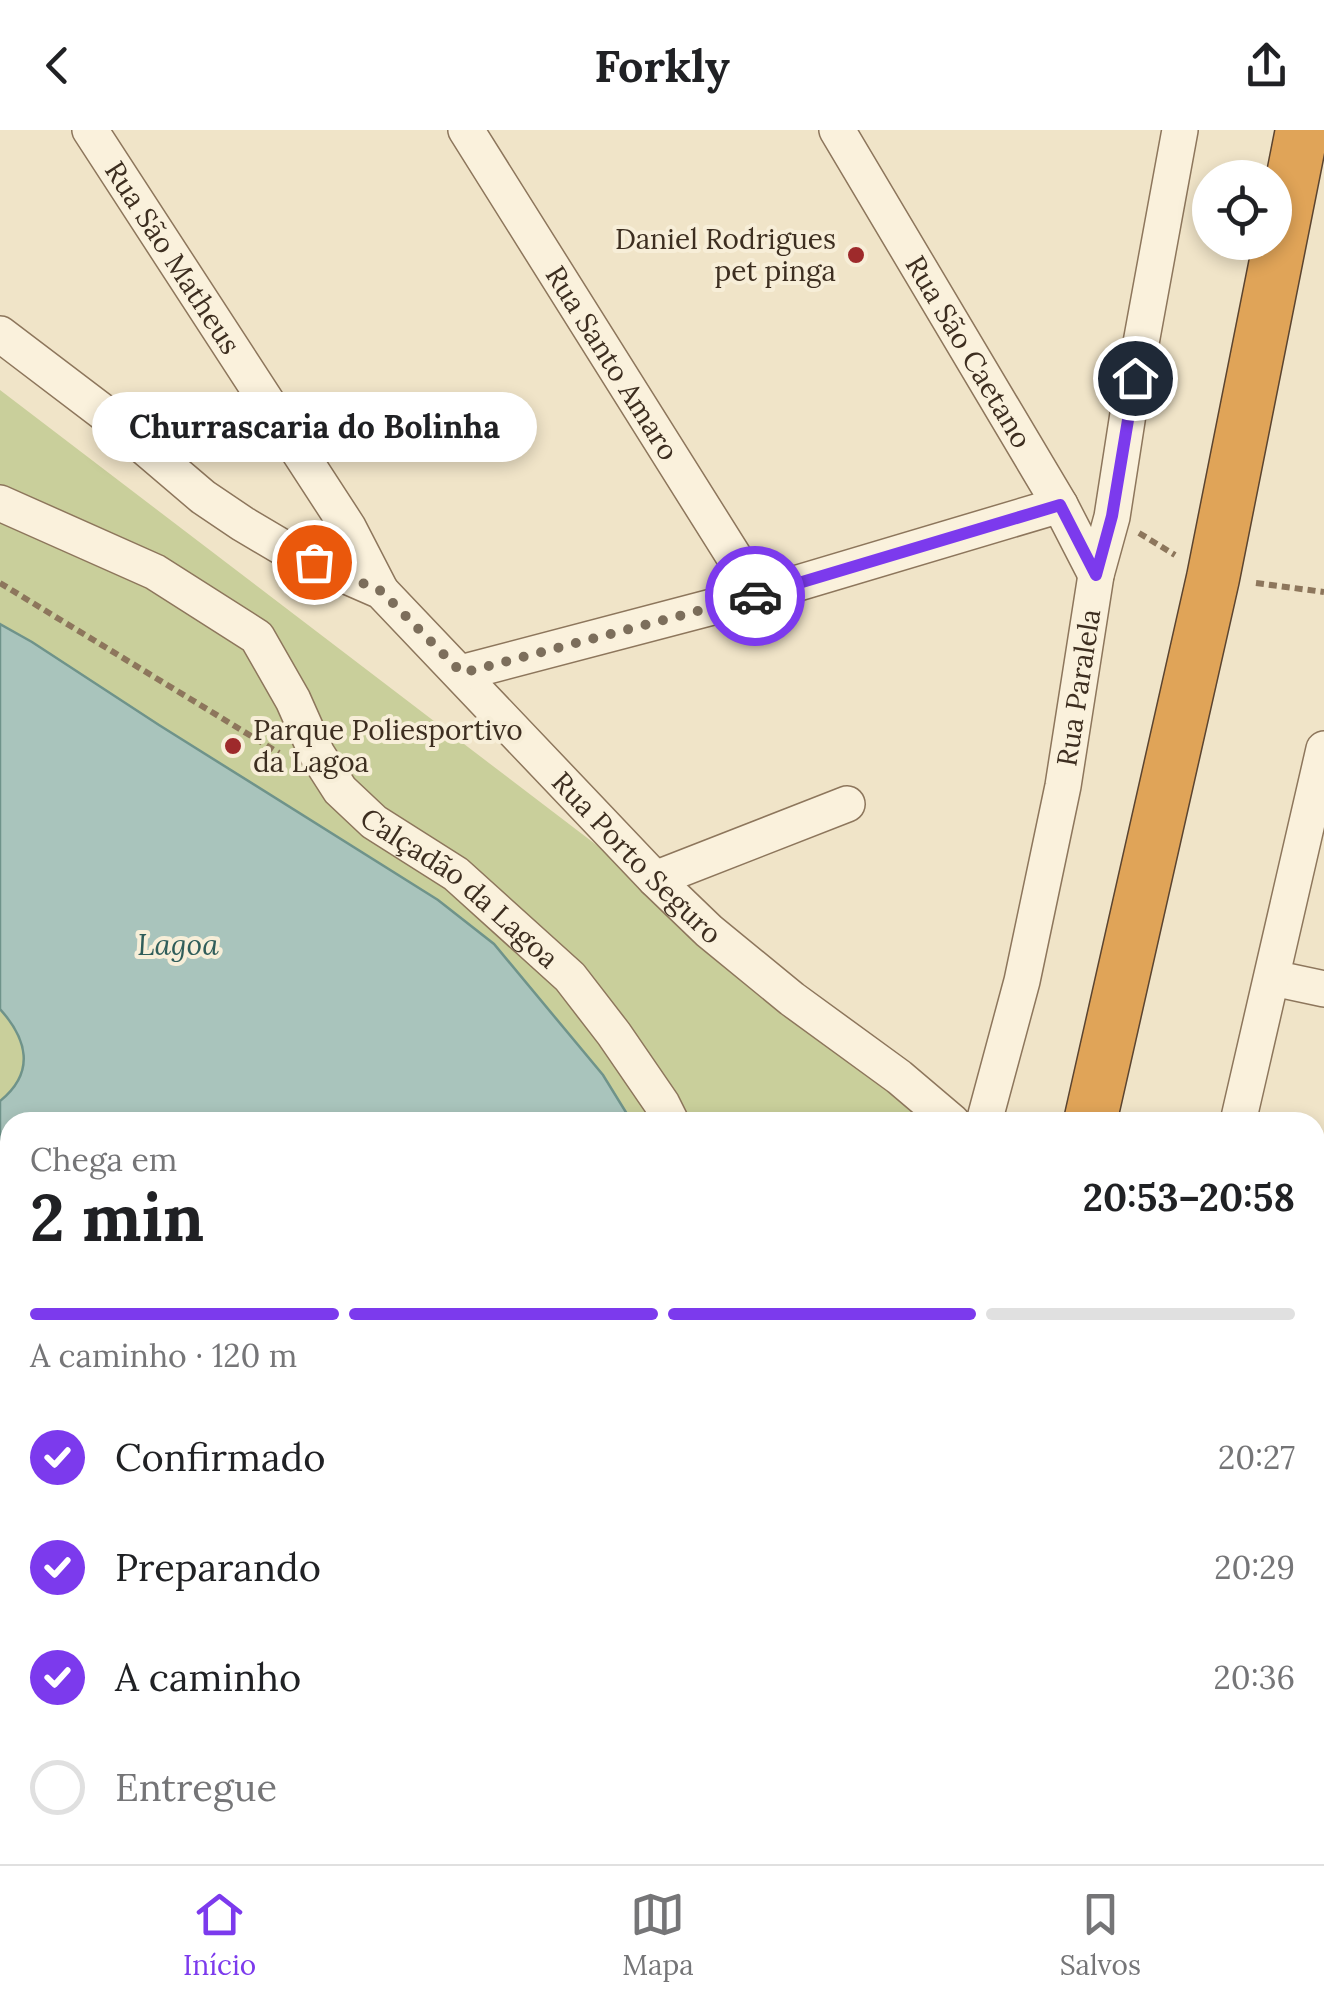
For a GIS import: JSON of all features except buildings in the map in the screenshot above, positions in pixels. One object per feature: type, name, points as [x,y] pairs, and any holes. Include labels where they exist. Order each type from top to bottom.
[{"type":"highway","points":[[1092,1112],[1212,578],[1302,130]]},
{"type":"street","name":"Rua São Matheus","points":[[90,130],[348,527],[381,591]]},
{"type":"street","name":"Rua Santo Amaro","points":[[466,130],[758,595]]},
{"type":"street","name":"Rua São Caetano","points":[[838,130],[1060,505],[1096,575]]},
{"type":"street","name":"Rua Paralela","points":[[987,1112],[1022,981],[1064,786],[1096,575],[1112,516],[1180,130]]},
{"type":"street","name":"Rua Porto Seguro","points":[[0,334],[108,416],[216,506],[287,550],[381,591],[655,879],[738,956],[940,1112]]},
{"type":"street","name":"Calçadão da Lagoa","points":[[0,503],[155,572],[257,638],[340,790],[374,822],[456,874],[570,977],[666,1112]]},
{"type":"street","points":[[462,673],[758,595],[1060,505]]},
{"type":"street","points":[[1240,1112],[1324,749]]},
{"type":"street","points":[[655,879],[847,804]]},
{"type":"street","points":[[1273,978],[1324,989]]},
{"type":"path","points":[[1112,516],[1212,578],[1324,592]]},
{"type":"path","points":[[0,584],[340,790]]},
{"type":"green space","name":"Parque Poliesportivo da Lagoa","points":[[0,390],[932,1101],[935,1112],[0,1112]]},
{"type":"water","name":"Lagoa","points":[[0,624],[438,900],[494,944],[603,1075],[626,1112],[0,1112],[0,1101],[19,1079],[24,1055],[16,1032],[0,1009]]},
{"type":"way so far","points":[[314,562],[381,591],[462,673],[755,596]]},
{"type":"place","name":"Daniel Rodrigues pet pinga","points":[[856,255]]},
{"type":"place","name":"Churrascaria do Bolinha","points":[[314,562]]},
{"type":"place","name":"Parque Poliesportivo da Lagoa","points":[[233,746]]},
{"type":"route","points":[[755,596],[1060,505],[1096,575],[1112,516],[1135,378]]}]
